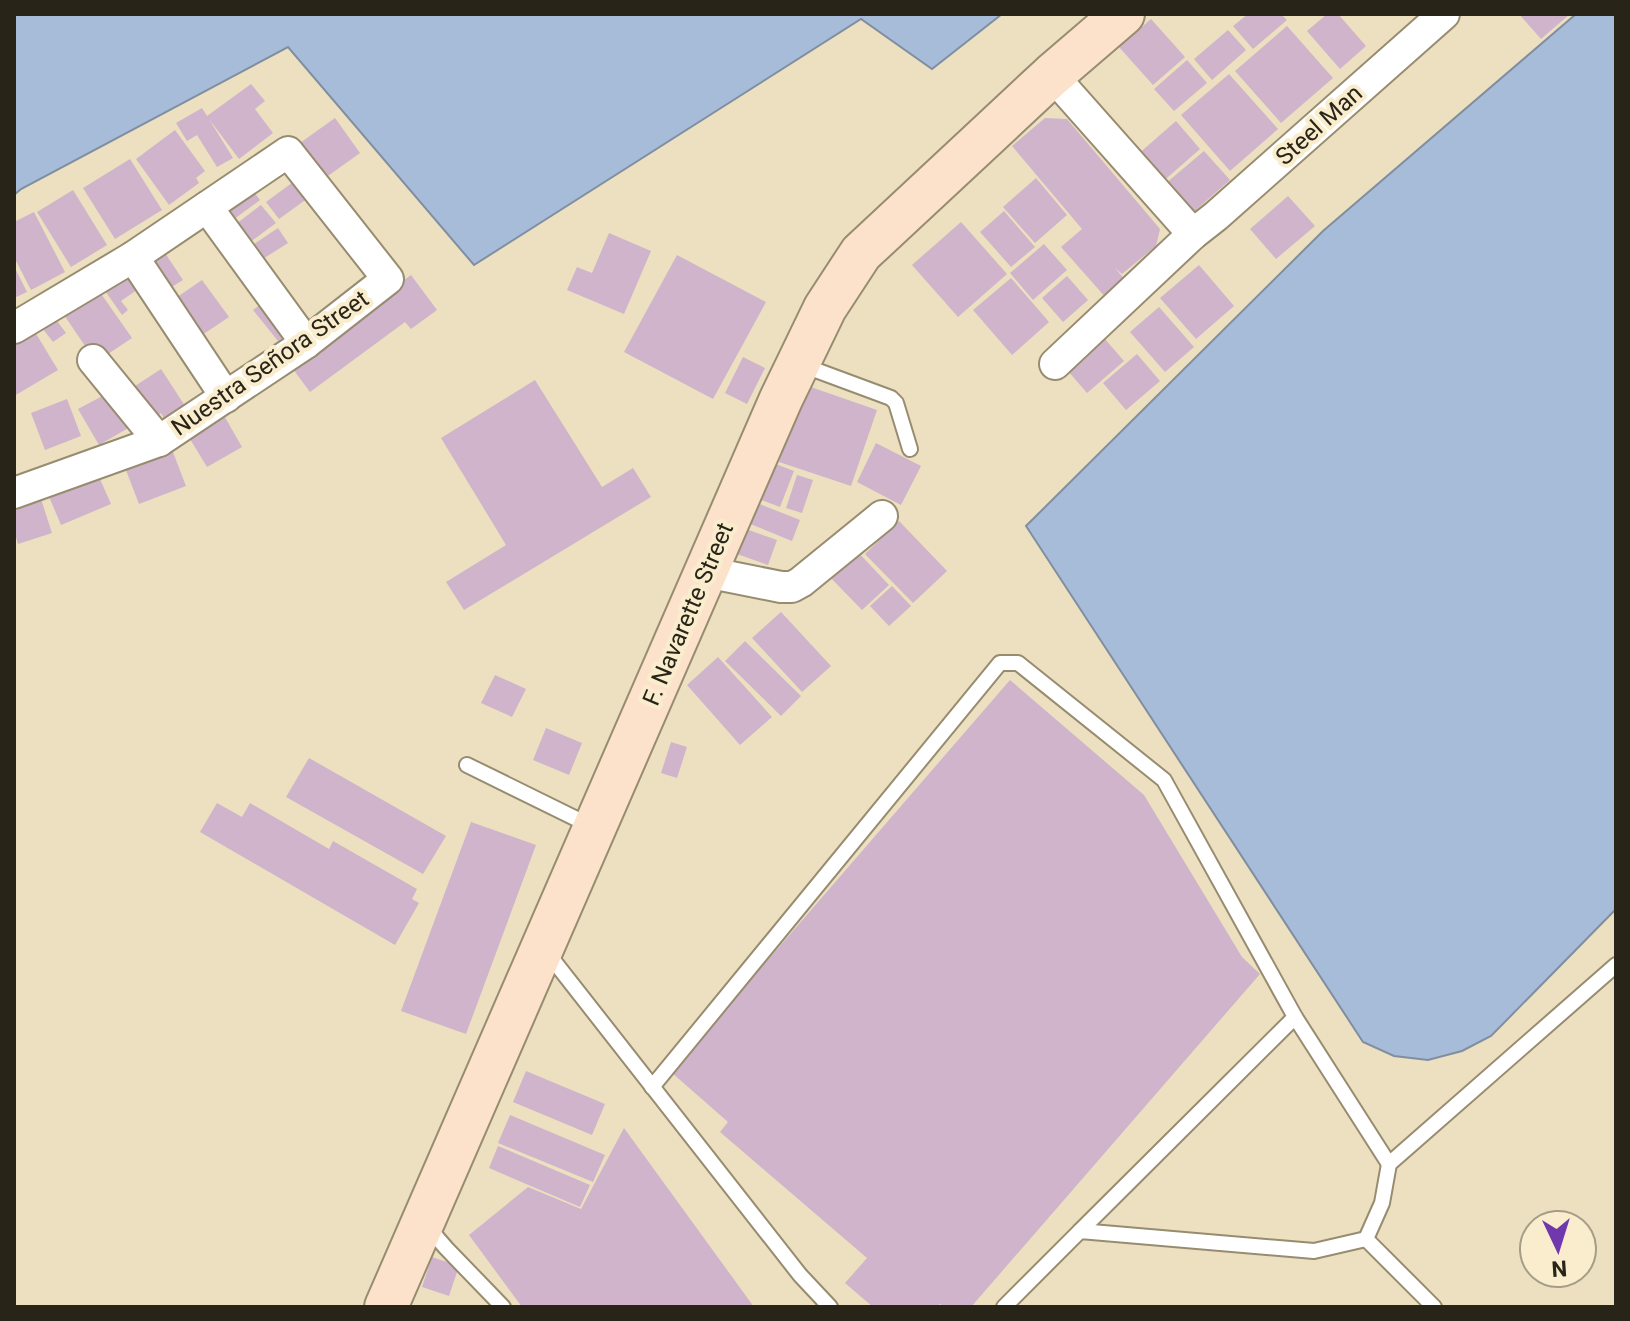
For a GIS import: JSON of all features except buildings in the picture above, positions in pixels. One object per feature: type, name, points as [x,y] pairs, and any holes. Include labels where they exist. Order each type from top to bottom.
[{"type":"main road","name":"F. Navarette Street","points":[[386,1307],[781,399],[825,308],[861,253],[1052,75],[1123,14]]},
{"type":"street","name":"Steel Man","points":[[1055,364],[1193,234],[1444,14]]},
{"type":"street","points":[[1052,75],[1193,234]]},
{"type":"street","name":"Nuestra Señora Street","points":[[14,493],[159,441],[306,343],[388,279],[288,152],[207,207]]},
{"type":"street","points":[[14,328],[133,257],[207,207],[306,343]]},
{"type":"street","points":[[133,257],[226,397]]},
{"type":"street","points":[[93,360],[159,441]]},
{"type":"street","points":[[706,572],[792,587],[882,516]]},
{"type":"lane","points":[[798,364],[891,398],[896,403],[910,449]]},
{"type":"lane","points":[[652,1087],[1000,663],[1018,663],[1164,780],[1295,1017],[1389,1164]]},
{"type":"lane","points":[[467,765],[595,828]]},
{"type":"lane","points":[[544,948],[800,1275],[830,1307]]},
{"type":"lane","points":[[1366,1239],[1382,1203],[1389,1164],[1616,965]]},
{"type":"lane","points":[[1004,1307],[1295,1017]]},
{"type":"lane","points":[[423,1221],[503,1307]]},
{"type":"lane","points":[[1080,1231],[1314,1251],[1366,1239]]},
{"type":"lane","points":[[1366,1239],[1434,1307]]},
{"type":"water","points":[[14,14],[1002,14],[932,69],[861,19],[474,265],[288,47],[14,195]]},
{"type":"water","points":[[1576,14],[1616,14],[1616,909],[1491,1036],[1462,1051],[1428,1060],[1394,1056],[1363,1042],[1026,526],[1323,231]]}]
